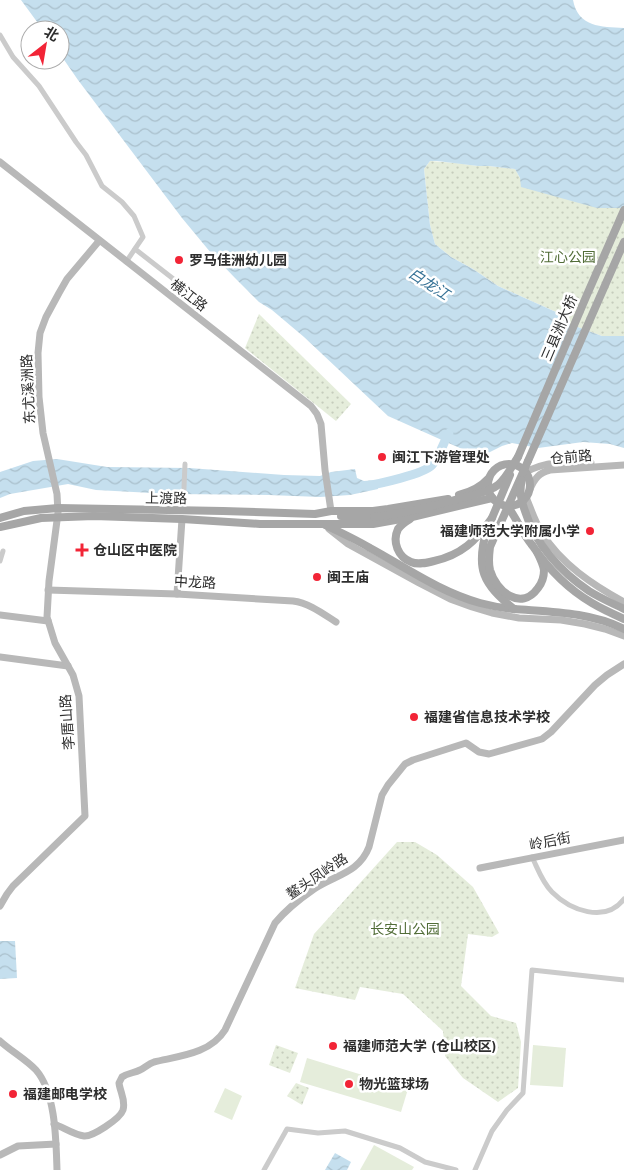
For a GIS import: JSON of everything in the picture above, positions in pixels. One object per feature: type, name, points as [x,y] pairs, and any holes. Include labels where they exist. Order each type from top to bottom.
[{"type":"main road","name":"三县洲大桥","points":[[518,457],[624,210]]},
{"type":"main road","name":"三县洲大桥","points":[[528,461],[624,242]]},
{"type":"main road","points":[[316,514],[352,517],[374,516],[400,514],[431,508],[488,491],[498,485],[518,457]]},
{"type":"main road","points":[[514,609],[497,595],[488,583],[484,574],[481,552],[487,529],[518,457]]},
{"type":"main road","points":[[511,506],[528,534],[544,571],[540,585],[532,595],[526,598],[514,598],[498,586],[489,562],[490,547],[528,461]]},
{"type":"main road","points":[[528,461],[521,484],[521,500],[528,524],[540,543],[571,577],[590,592],[624,609]]},
{"type":"main road","points":[[508,464],[521,467],[526,472],[530,479],[530,489],[523,502],[511,506],[502,506],[492,498],[489,492],[488,479],[496,468],[508,464]]},
{"type":"main road","name":"上渡路","points":[[0,518],[24,511],[58,508],[316,514],[331,508],[380,510],[449,499],[474,491],[488,479]]},
{"type":"main road","name":"上渡路","points":[[0,527],[35,519],[94,516],[260,524],[373,524],[492,498]]},
{"type":"main road","points":[[412,517],[401,525],[398,530],[396,544],[398,551],[404,558],[411,562],[419,563],[428,563],[450,557],[463,550],[484,530],[492,518]]},
{"type":"main road","points":[[323,524],[458,596],[497,607],[593,618],[624,628]]},
{"type":"main road","points":[[533,544],[552,565],[580,590],[592,599],[624,615]]},
{"type":"main road","points":[[537,552],[559,577],[575,590],[591,602],[624,619]]},
{"type":"street","points":[[0,35],[13,57],[39,86],[86,154],[102,186],[122,202],[134,216],[143,237],[126,262]]},
{"type":"street","name":"横江路","points":[[0,162],[311,406],[320,418],[331,508]]},
{"type":"street","name":"东尤溪洲路","points":[[58,508],[43,433],[38,383],[40,332],[63,285],[99,240]]},
{"type":"street","points":[[135,249],[185,288]]},
{"type":"street","name":"仓前路","points":[[526,472],[536,466],[550,463],[624,462]]},
{"type":"street","points":[[183,511],[185,464]]},
{"type":"street","name":"仓前路","points":[[530,489],[537,476],[550,470],[624,466]]},
{"type":"street","points":[[526,497],[542,532],[555,551],[576,571],[624,602]]},
{"type":"street","name":"李厝山路","points":[[0,906],[13,886],[85,816],[80,700],[76,682],[55,642],[48,621],[47,610],[58,508]]},
{"type":"street","points":[[177,594],[182,520]]},
{"type":"street","points":[[323,524],[348,544],[450,599],[492,613],[519,618],[561,620],[598,627],[624,636]]},
{"type":"street","points":[[0,562],[3,551]]},
{"type":"street","name":"中龙路","points":[[48,590],[177,594],[296,602],[310,606],[336,622]]},
{"type":"street","points":[[598,627],[613,596]]},
{"type":"street","points":[[0,615],[48,621]]},
{"type":"street","points":[[0,657],[68,666]]},
{"type":"street","name":"鳌头凤岭路","points":[[54,1124],[82,1136],[91,1135],[107,1125],[122,1112],[124,1099],[119,1083],[122,1077],[141,1070],[151,1063],[194,1053],[219,1038],[225,1030],[275,923],[313,890],[351,870],[366,854],[382,795],[408,762],[466,743],[479,752],[489,754],[542,739],[552,732],[595,685],[624,664]]},
{"type":"street","name":"岭后街","points":[[480,868],[624,840]]},
{"type":"street","points":[[532,857],[541,877],[551,891],[564,902],[582,911],[603,913],[619,906],[624,899]]},
{"type":"street","points":[[475,1170],[492,1131],[507,1110],[523,1094],[532,970],[624,980]]},
{"type":"street","points":[[0,1041],[33,1066],[40,1075],[50,1099],[56,1144],[57,1170]]},
{"type":"street","points":[[264,1170],[287,1129],[318,1133],[344,1131],[400,1148],[425,1162],[456,1170]]},
{"type":"street","points":[[0,1155],[18,1146],[56,1144]]},
{"type":"green space","name":"江心公园","points":[[430,161],[515,169],[520,178],[624,208],[624,336],[602,336],[564,322],[556,312],[498,286],[451,257],[435,244],[430,225],[424,169]]},
{"type":"green space","points":[[259,314],[351,404],[336,421],[245,348]]},
{"type":"green space","name":"长安山公园","points":[[397,842],[415,842],[437,855],[473,887],[499,933],[492,937],[468,934],[461,986],[491,1016],[516,1023],[521,1042],[518,1088],[498,1102],[463,1078],[445,1056],[443,1031],[403,994],[360,987],[355,1000],[295,988],[314,934]]},
{"type":"green space","points":[[276,1045],[298,1053],[290,1073],[269,1065]]},
{"type":"green space","points":[[533,1045],[566,1048],[563,1087],[530,1085]]},
{"type":"green space","name":"物光篮球场","points":[[307,1058],[408,1089],[401,1112],[300,1082]]},
{"type":"green space","points":[[296,1083],[309,1088],[302,1105],[287,1096]]},
{"type":"green space","points":[[225,1088],[242,1096],[232,1120],[214,1112]]},
{"type":"green space","points":[[374,1145],[414,1167],[412,1170],[360,1170]]},
{"type":"water","name":"白龙江","points":[[21,0],[573,0],[580,16],[592,24],[624,28],[624,208],[597,208],[521,187],[520,178],[515,169],[430,161],[424,169],[430,225],[435,244],[451,257],[498,286],[556,312],[564,322],[602,336],[624,336],[624,448],[610,444],[583,442],[538,448],[512,443],[480,457],[388,416],[304,337],[272,310],[259,302],[211,253],[182,218],[70,68],[70,20],[36,20]]},
{"type":"water","points":[[57,459],[107,467],[189,468],[284,475],[320,476],[331,472],[355,469],[357,478],[364,481],[377,480],[378,489],[350,495],[320,497],[171,494],[96,490],[68,484],[10,494],[0,498],[0,472],[33,461]]},
{"type":"water","points":[[0,941],[15,941],[17,978],[0,979]]},
{"type":"water","points":[[335,1153],[351,1162],[347,1170],[325,1170]]},
{"type":"waterway","points":[[365,486],[401,478],[420,472],[432,465],[449,433]]},
{"type":"place","name":"罗马佳洲幼儿园","points":[[179,260]]},
{"type":"place","name":"闽江下游管理处","points":[[382,457]]},
{"type":"place","name":"福建师范大学附属小学","points":[[590,531]]},
{"type":"place","name":"仓山区中医院","points":[[82,550]]},
{"type":"place","name":"闽王庙","points":[[317,577]]},
{"type":"place","name":"福建省信息技术学校","points":[[414,717]]},
{"type":"place","name":"福建师范大学 (仓山校区)","points":[[333,1046]]},
{"type":"place","name":"物光篮球场","points":[[349,1084]]},
{"type":"place","name":"福建邮电学校","points":[[13,1094]]}]
